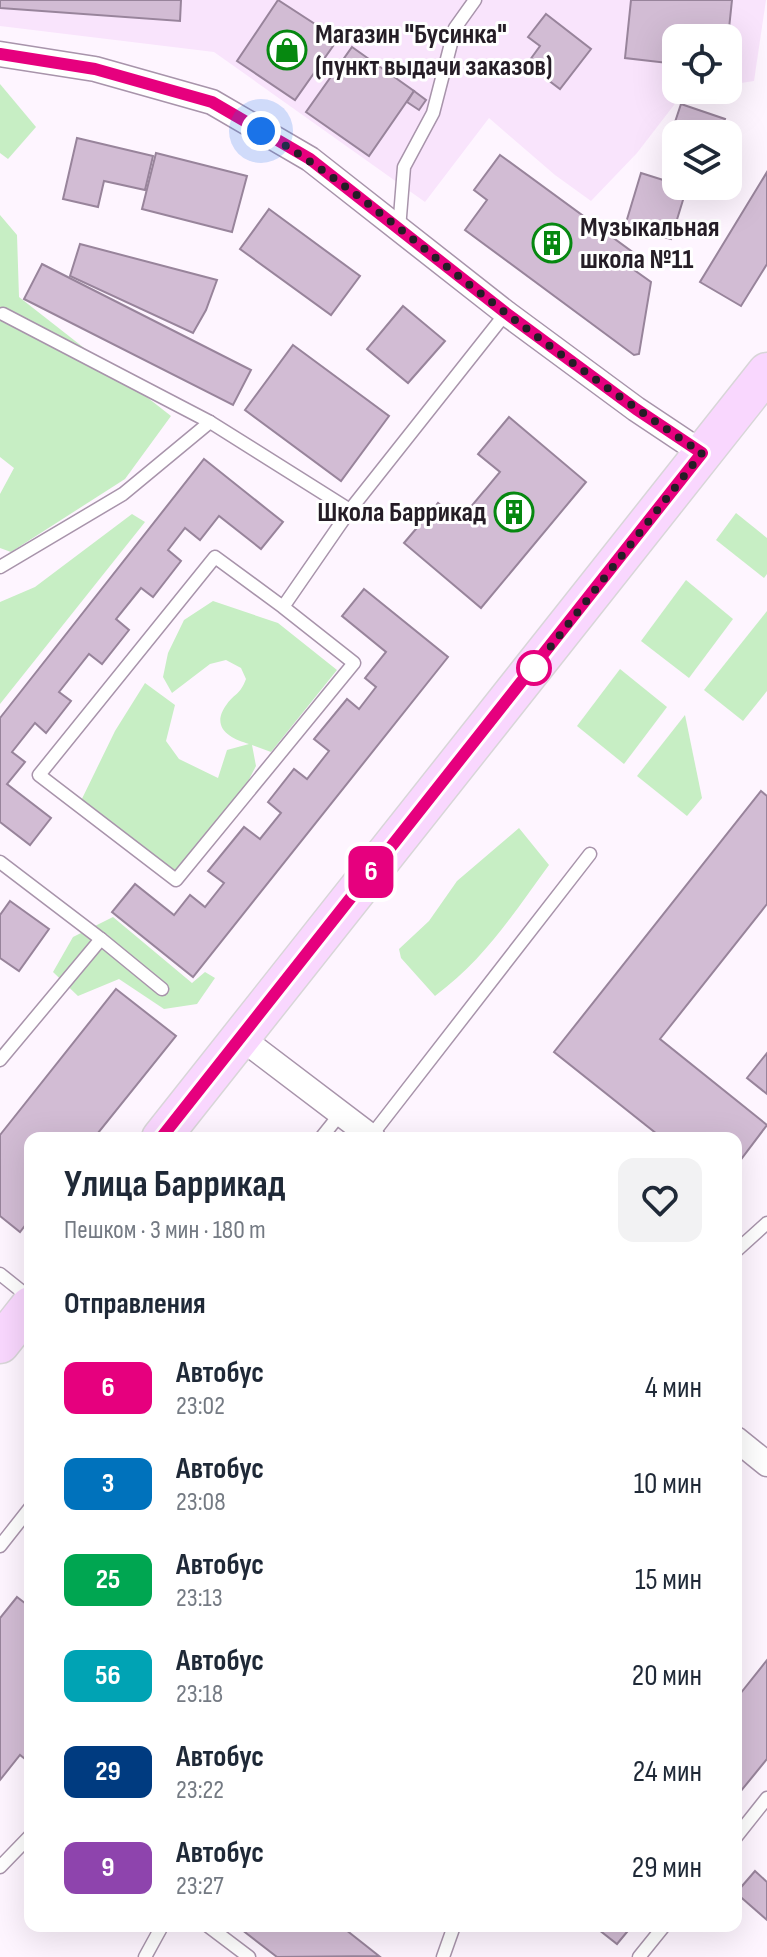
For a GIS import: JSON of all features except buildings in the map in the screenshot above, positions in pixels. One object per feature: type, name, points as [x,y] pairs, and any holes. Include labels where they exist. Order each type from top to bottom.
[{"type":"main road","points":[[166,1132],[767,372]]},
{"type":"main road","points":[[0,1344],[24,1314]]},
{"type":"street","points":[[0,54],[95,69],[212,102],[310,159],[506,313],[636,409],[702,453]]},
{"type":"street","points":[[240,1037],[366,1132]]},
{"type":"street","points":[[742,1444],[767,1464]]},
{"type":"lane","points":[[399,229],[404,167],[433,113],[455,28],[475,0]]},
{"type":"lane","points":[[283,607],[350,510],[506,313]]},
{"type":"lane","points":[[3,314],[210,422],[350,510]]},
{"type":"lane","points":[[0,567],[123,494],[210,422]]},
{"type":"lane","points":[[215,557],[283,607],[354,663],[176,880],[39,775],[215,557]]},
{"type":"lane","points":[[376,1132],[590,854]]},
{"type":"lane","points":[[0,862],[162,989]]},
{"type":"lane","points":[[0,1060],[101,939]]},
{"type":"lane","points":[[326,1132],[341,1113]]},
{"type":"lane","points":[[742,1246],[767,1223]]},
{"type":"lane","points":[[0,1274],[24,1293]]},
{"type":"lane","points":[[0,1546],[24,1516]]},
{"type":"lane","points":[[742,1829],[767,1798]]},
{"type":"lane","points":[[0,1867],[24,1842]]},
{"type":"lane","points":[[145,1957],[159,1932]]},
{"type":"lane","points":[[216,1932],[249,1957]]},
{"type":"lane","points":[[443,1957],[452,1932]]},
{"type":"lane","points":[[639,1957],[659,1932]]},
{"type":"shaded area","points":[[0,0],[766,0],[754,81],[742,83],[742,24],[662,24],[662,104],[675,104],[637,153],[591,201],[555,175],[489,118],[425,202],[214,52],[0,26]]},
{"type":"green space","points":[[0,84],[36,127],[8,159],[0,153]]},
{"type":"green space","points":[[0,215],[17,235],[19,297],[171,416],[125,479],[11,552],[0,548],[0,494],[14,468],[0,457]]},
{"type":"green space","points":[[736,513],[767,538],[767,574],[764,578],[716,540]]},
{"type":"green space","points":[[132,514],[145,522],[0,704],[0,602],[35,587]]},
{"type":"green space","points":[[686,580],[733,619],[689,678],[641,641]]},
{"type":"green space","points":[[213,601],[278,623],[337,670],[271,752],[252,745],[256,766],[243,791],[175,886],[77,809],[115,731],[145,683],[175,705],[166,741],[179,759],[218,778],[227,750],[249,744],[224,731],[220,720],[227,704],[246,679],[241,668],[226,660],[210,664],[172,693],[163,677],[168,653],[184,620]]},
{"type":"green space","points":[[767,611],[767,691],[743,721],[704,690]]},
{"type":"green space","points":[[620,669],[667,707],[624,764],[577,726]]},
{"type":"green space","points":[[685,715],[702,798],[687,816],[637,776]]},
{"type":"green space","points":[[519,828],[549,865],[484,951],[435,996],[401,958],[399,949],[429,921],[457,881]]},
{"type":"green space","points":[[113,917],[192,983],[205,972],[215,978],[197,1004],[164,1009],[119,979],[78,996],[53,972],[73,937]]},
{"type":"bus line","name":"6","points":[[0,54],[95,69],[212,102],[310,159],[506,313],[636,409],[702,453],[166,1132]]},
{"type":"place","name":"Магазин \"Бусинка\" (пункт выдачи заказов)","points":[[287,50]]},
{"type":"place","name":"Музыкальная школа №11","points":[[552,243]]},
{"type":"place","name":"Школа Баррикад","points":[[514,512]]},
{"type":"route","points":[[261,131],[310,159],[506,313],[636,409],[702,453],[534,668]]}]
